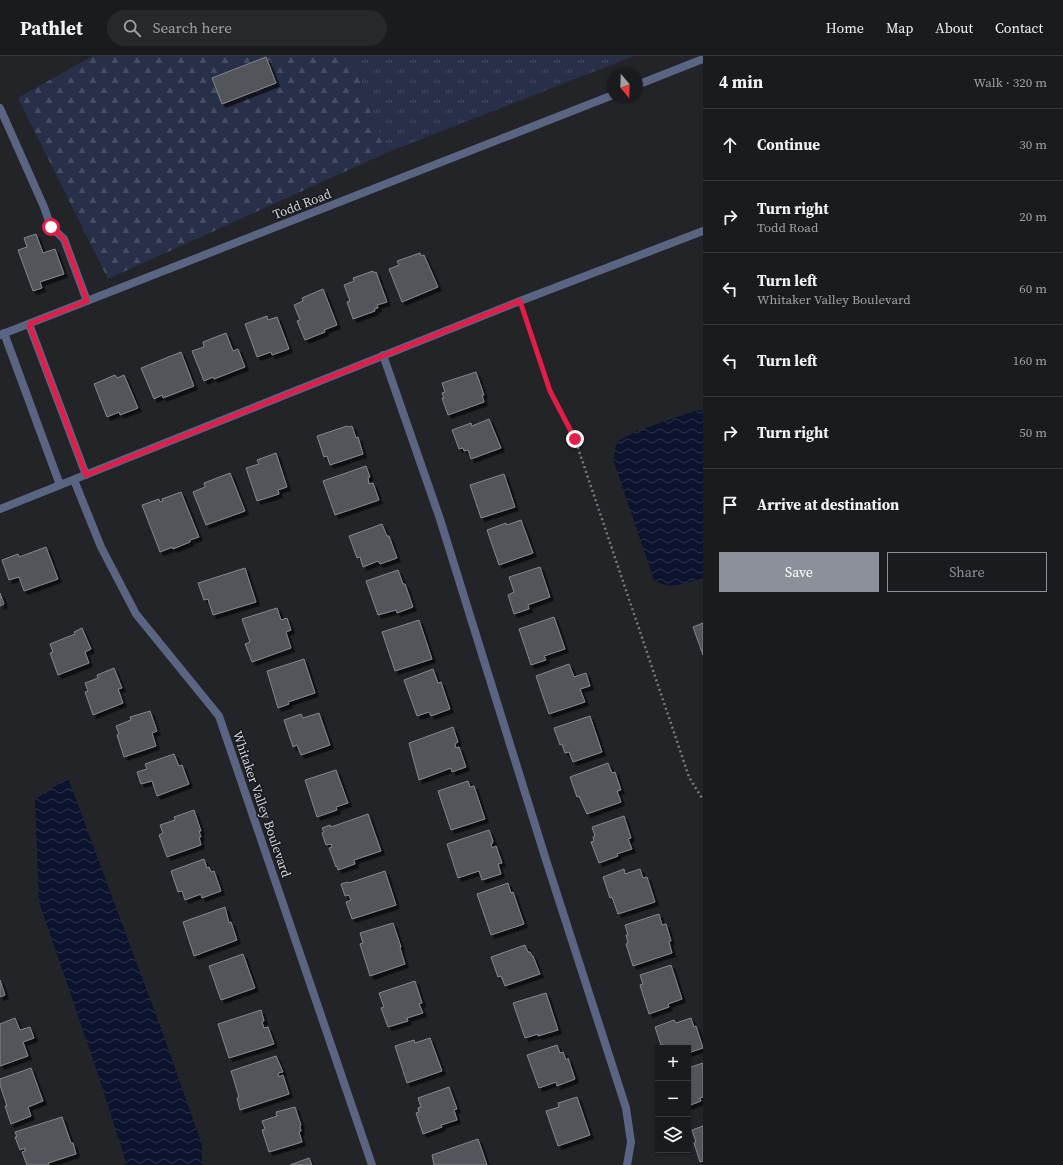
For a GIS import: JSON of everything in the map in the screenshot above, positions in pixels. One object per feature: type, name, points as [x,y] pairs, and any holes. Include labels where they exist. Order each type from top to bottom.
[{"type":"street","points":[[643,83],[703,59]]},
{"type":"street","name":"Todd Road","points":[[2,334],[607,97]]},
{"type":"street","points":[[0,108],[44,207],[51,227],[64,239],[87,301]]},
{"type":"street","points":[[0,509],[520,301],[703,231]]},
{"type":"street","points":[[29,324],[86,475]]},
{"type":"street","points":[[2,334],[60,485]]},
{"type":"street","points":[[384,355],[440,519],[541,845],[626,1108],[631,1142],[626,1165]]},
{"type":"street","name":"Whitaker Valley Boulevard","points":[[74,480],[101,547],[136,614],[219,716],[372,1165]]},
{"type":"path","points":[[520,301],[550,391],[575,439],[689,777],[703,800]]},
{"type":"green space","points":[[92,56],[352,56],[386,153],[108,279],[18,98]]},
{"type":"green space","points":[[352,56],[634,56],[386,153]]},
{"type":"water","points":[[698,410],[703,411],[703,578],[672,586],[654,580],[614,462],[615,448],[618,441],[637,431]]},
{"type":"water","points":[[68,778],[162,1031],[202,1145],[202,1165],[127,1165],[97,1071],[39,902],[35,799]]},
{"type":"building","points":[[266,57],[276,83],[222,104],[212,78]]},
{"type":"building","points":[[36,234],[43,253],[55,249],[64,274],[40,282],[42,288],[33,291],[18,250],[27,247],[24,238]]},
{"type":"building","points":[[420,253],[421,256],[424,255],[438,287],[402,302],[389,269],[399,265],[397,261]]},
{"type":"building","points":[[373,271],[374,273],[376,272],[387,302],[377,305],[378,308],[374,309],[375,311],[353,319],[347,302],[350,301],[344,285],[354,281],[353,278]]},
{"type":"building","points":[[323,289],[337,325],[324,330],[325,332],[305,340],[297,321],[300,320],[294,305],[303,301],[302,298]]},
{"type":"building","points":[[267,316],[268,320],[277,317],[289,349],[272,355],[271,352],[257,357],[245,324]]},
{"type":"building","points":[[226,333],[233,351],[238,349],[245,367],[214,379],[213,377],[204,381],[192,351],[204,347],[203,342]]},
{"type":"building","points":[[181,352],[194,386],[163,398],[162,395],[154,399],[141,368]]},
{"type":"building","points":[[476,372],[484,395],[482,395],[484,402],[448,415],[442,398],[444,398],[442,393],[445,392],[442,383]]},
{"type":"building","points":[[115,375],[117,378],[124,375],[138,408],[120,415],[119,412],[107,417],[94,384]]},
{"type":"building","points":[[489,419],[501,448],[471,459],[468,450],[464,451],[463,448],[459,449],[452,430],[471,423],[472,426]]},
{"type":"building","points":[[347,426],[352,426],[356,438],[358,437],[363,454],[330,465],[327,456],[324,457],[317,436]]},
{"type":"building","points":[[276,453],[287,487],[278,490],[279,494],[257,501],[246,468],[259,464],[257,460]]},
{"type":"building","points":[[366,466],[370,477],[368,477],[369,484],[373,483],[379,500],[335,515],[323,481]]},
{"type":"building","points":[[230,473],[245,511],[206,525],[193,492],[205,487],[204,483]]},
{"type":"building","points":[[504,474],[515,507],[481,518],[470,485]]},
{"type":"building","points":[[181,492],[199,537],[173,549],[173,547],[160,552],[142,505],[159,499],[160,502],[163,501],[162,499]]},
{"type":"building","points":[[521,520],[533,553],[499,565],[487,530],[506,523],[507,525]]},
{"type":"building","points":[[382,524],[387,536],[389,536],[397,558],[380,564],[378,561],[363,567],[360,557],[357,558],[349,536]]},
{"type":"building","points":[[46,547],[58,579],[24,591],[19,577],[9,580],[2,560],[18,554],[19,557]]},
{"type":"building","points":[[540,567],[550,597],[528,605],[529,609],[514,614],[508,595],[514,592],[509,577]]},
{"type":"building","points":[[245,568],[256,602],[213,615],[208,599],[204,600],[198,583]]},
{"type":"building","points":[[398,570],[403,584],[405,584],[413,607],[397,613],[396,610],[378,615],[366,581]]},
{"type":"building","points":[[0,593],[4,604],[0,606]]},
{"type":"building","points":[[277,608],[281,620],[287,618],[291,630],[286,632],[291,648],[252,662],[245,644],[250,642],[242,619]]},
{"type":"building","points":[[554,617],[565,649],[544,656],[546,660],[531,665],[519,629]]},
{"type":"building","points":[[419,620],[432,659],[395,671],[382,632]]},
{"type":"building","points":[[703,623],[703,655],[693,627]]},
{"type":"building","points":[[82,628],[91,649],[85,652],[89,663],[58,675],[50,653],[53,652],[50,644],[75,634],[74,632]]},
{"type":"building","points":[[304,659],[315,693],[288,702],[289,704],[278,708],[267,671]]},
{"type":"building","points":[[569,664],[574,677],[586,673],[590,686],[580,689],[585,702],[549,714],[536,676]]},
{"type":"building","points":[[114,668],[122,688],[118,689],[123,703],[93,715],[85,692],[88,691],[85,683],[98,678],[97,675]]},
{"type":"building","points":[[433,669],[438,683],[441,682],[450,709],[431,716],[429,712],[417,716],[404,680]]},
{"type":"building","points":[[150,711],[157,731],[152,733],[156,746],[124,757],[117,735],[119,734],[116,726],[131,720],[130,717]]},
{"type":"building","points":[[319,713],[330,745],[301,755],[297,745],[293,747],[284,720],[301,714],[303,718]]},
{"type":"building","points":[[590,716],[602,752],[573,762],[569,752],[565,753],[562,744],[560,745],[554,728]]},
{"type":"building","points":[[453,727],[458,742],[455,744],[456,748],[459,747],[466,767],[452,772],[451,768],[419,780],[409,743]]},
{"type":"building","points":[[174,754],[179,766],[182,765],[189,784],[157,796],[152,781],[141,784],[137,772],[147,769],[145,764]]},
{"type":"building","points":[[608,763],[612,773],[615,772],[621,790],[617,791],[621,802],[587,814],[579,796],[577,797],[570,777]]},
{"type":"building","points":[[336,770],[348,803],[336,807],[337,810],[317,817],[305,780]]},
{"type":"building","points":[[468,781],[470,787],[474,786],[485,819],[451,830],[438,791]]},
{"type":"building","points":[[194,810],[201,831],[199,831],[201,837],[199,837],[201,845],[167,857],[159,835],[163,833],[160,825],[175,820],[174,817]]},
{"type":"building","points":[[368,814],[381,851],[354,860],[355,864],[338,870],[329,848],[332,847],[331,844],[326,845],[322,828],[330,825],[331,827]]},
{"type":"building","points":[[624,816],[631,838],[628,839],[632,849],[617,854],[618,856],[599,863],[591,842],[594,841],[593,837],[595,836],[592,827]]},
{"type":"building","points":[[489,830],[493,841],[491,844],[492,848],[496,846],[502,863],[498,864],[501,874],[482,880],[479,871],[458,878],[447,844]]},
{"type":"building","points":[[204,859],[207,868],[209,867],[211,872],[214,871],[221,891],[202,898],[201,894],[185,900],[182,891],[178,892],[171,871]]},
{"type":"building","points":[[624,869],[625,874],[640,869],[643,878],[647,877],[655,902],[618,914],[612,897],[610,898],[603,877]]},
{"type":"building","points":[[385,871],[396,905],[352,919],[346,902],[351,900],[349,895],[345,896],[341,884],[349,883]]},
{"type":"building","points":[[508,883],[511,893],[513,892],[524,924],[491,935],[477,894]]},
{"type":"building","points":[[225,907],[229,923],[231,922],[237,940],[194,956],[183,922]]},
{"type":"building","points":[[659,914],[662,925],[666,924],[671,941],[669,942],[672,953],[633,966],[626,944],[628,943],[626,935],[628,935],[625,925]]},
{"type":"building","points":[[393,923],[405,964],[370,976],[360,944],[363,943],[360,933]]},
{"type":"building","points":[[525,945],[528,952],[530,952],[533,956],[540,974],[505,986],[501,976],[498,977],[491,957]]},
{"type":"building","points":[[243,954],[255,988],[221,1000],[209,966]]},
{"type":"building","points":[[671,965],[682,999],[668,1004],[669,1007],[649,1014],[640,985],[643,984],[640,975]]},
{"type":"building","points":[[0,980],[5,995],[0,997]]},
{"type":"building","points":[[415,981],[422,1003],[419,1004],[423,1013],[407,1018],[408,1021],[388,1027],[381,1008],[384,1007],[379,993]]},
{"type":"building","points":[[546,993],[558,1030],[525,1038],[513,1003]]},
{"type":"building","points":[[261,1010],[264,1028],[268,1027],[274,1044],[229,1058],[218,1024]]},
{"type":"building","points":[[15,1018],[20,1030],[30,1027],[34,1038],[23,1042],[28,1056],[0,1066],[0,1024]]},
{"type":"building","points":[[691,1018],[694,1027],[696,1026],[703,1048],[691,1052],[691,1045],[661,1045],[655,1027],[674,1020],[676,1023]]},
{"type":"building","points":[[430,1038],[442,1071],[407,1083],[395,1046],[414,1040],[415,1043]]},
{"type":"building","points":[[557,1045],[560,1053],[563,1052],[566,1060],[568,1058],[575,1079],[557,1086],[556,1082],[539,1088],[527,1055]]},
{"type":"building","points":[[276,1056],[283,1072],[278,1073],[279,1077],[283,1075],[289,1094],[240,1110],[237,1098],[239,1097],[231,1071]]},
{"type":"building","points":[[703,1063],[703,1097],[700,1098],[701,1101],[691,1105],[691,1081],[691,1067]]},
{"type":"building","points":[[31,1068],[43,1101],[28,1107],[31,1116],[11,1124],[5,1106],[7,1106],[0,1085],[0,1079]]},
{"type":"building","points":[[449,1087],[457,1109],[454,1110],[457,1120],[441,1125],[442,1127],[423,1134],[416,1113],[419,1112],[418,1108],[421,1107],[418,1098]]},
{"type":"building","points":[[577,1097],[590,1135],[558,1146],[546,1111],[559,1107],[558,1103]]},
{"type":"building","points":[[295,1107],[301,1125],[301,1131],[299,1132],[302,1142],[269,1152],[262,1130],[265,1129],[262,1121],[277,1116],[276,1112]]},
{"type":"building","points":[[62,1117],[76,1154],[48,1163],[49,1165],[27,1165],[22,1152],[25,1151],[25,1148],[20,1150],[15,1137],[17,1137],[15,1132]]},
{"type":"building","points":[[703,1126],[703,1161],[700,1162],[694,1143],[696,1142],[692,1130]]},
{"type":"building","points":[[478,1139],[487,1165],[434,1165],[432,1155]]},
{"type":"building","points":[[309,1158],[312,1165],[290,1165]]},
{"type":"route","points":[[51,227],[64,239],[87,301],[29,324],[86,475],[520,301],[550,391],[575,439]]}]
